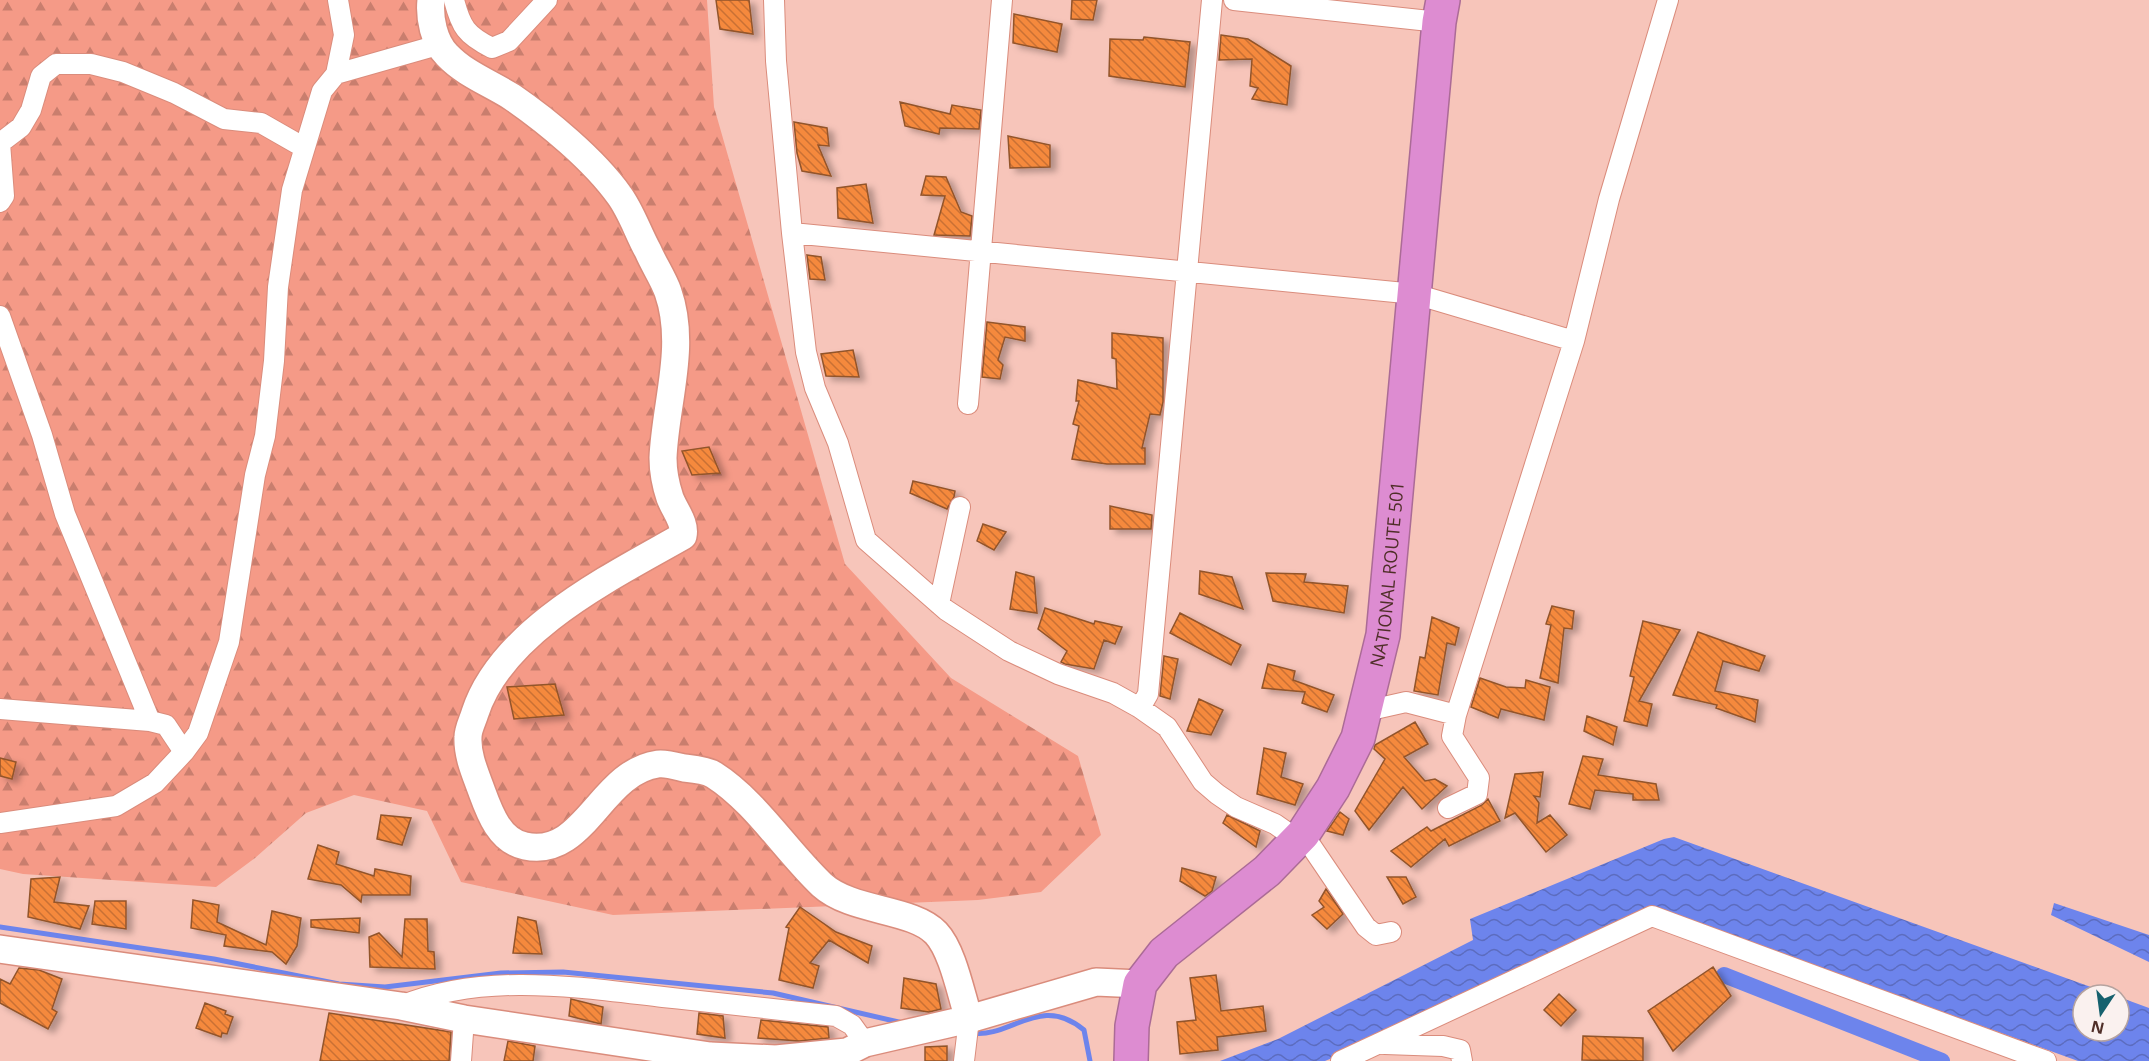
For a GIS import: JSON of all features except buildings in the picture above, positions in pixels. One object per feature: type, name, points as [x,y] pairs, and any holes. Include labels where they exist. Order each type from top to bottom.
[{"type":"highway","name":"NATIONAL ROUTE 501","points":[[1131,1061],[1132,1026],[1140,984],[1164,954],[1268,872],[1300,837],[1333,788],[1358,738],[1366,711],[1383,635],[1441,11]]},
{"type":"street","points":[[0,823],[116,806],[155,783],[198,733],[229,642],[255,476],[265,436],[274,361],[278,287],[292,190],[303,147],[322,91],[336,74],[344,35],[338,0]]},
{"type":"street","points":[[431,0],[432,22],[438,45],[466,71],[511,97],[536,115],[586,158],[619,195],[668,292],[675,325],[677,354],[664,427],[663,467],[670,499],[685,530],[683,536],[616,575],[528,634],[500,664],[480,698],[468,736],[470,760],[501,832],[522,846],[547,848],[574,834],[614,785],[640,768],[661,763],[711,773],[734,790],[824,887],[846,900],[914,921],[934,931],[944,944],[964,1034]]},
{"type":"street","points":[[454,0],[460,23],[473,38],[492,48],[509,41],[547,0]]},
{"type":"street","points":[[774,0],[776,61],[792,233],[810,370],[838,443],[866,540],[939,604],[1009,651],[1058,674],[1113,693],[1167,727],[1203,782],[1236,807],[1300,837],[1366,927],[1376,935],[1391,932]]},
{"type":"street","points":[[968,404],[971,346],[982,249],[991,112],[1002,0]]},
{"type":"street","points":[[1140,708],[1148,694],[1162,560],[1186,269],[1212,0]]},
{"type":"street","points":[[1234,0],[1441,11]]},
{"type":"street","points":[[1448,808],[1477,794],[1479,778],[1452,736],[1456,716],[1574,341],[1609,199],[1668,0]]},
{"type":"street","points":[[336,74],[438,45]]},
{"type":"street","points":[[0,202],[4,196],[0,142],[21,128],[31,110],[41,76],[56,64],[91,64],[123,72],[174,93],[224,119],[261,123],[303,147]]},
{"type":"street","points":[[792,233],[982,249],[1415,294],[1574,341]]},
{"type":"street","points":[[0,316],[42,435],[65,514],[150,721]]},
{"type":"street","points":[[939,604],[960,507]]},
{"type":"street","points":[[1366,711],[1406,702],[1456,716]]},
{"type":"street","points":[[0,709],[150,721],[166,725],[184,752]]},
{"type":"street","points":[[1341,1061],[1652,916],[2046,1061]]},
{"type":"street","points":[[0,949],[400,1006],[464,1019],[710,1056],[776,1059],[857,1051],[912,1032],[964,1034],[1096,982],[1140,984]]},
{"type":"street","points":[[400,1006],[431,994],[503,985],[575,987],[836,1016],[852,1025],[857,1051]]},
{"type":"street","points":[[460,1061],[464,1019]]},
{"type":"street","points":[[1379,1043],[1443,1046],[1460,1050],[1462,1061]]},
{"type":"green space","points":[[0,0],[707,0],[714,107],[845,564],[951,678],[1078,756],[1101,835],[1041,892],[978,900],[613,915],[461,882],[427,811],[354,795],[306,813],[255,858],[216,887],[23,874],[0,869]]},
{"type":"water","points":[[1674,837],[2080,983],[2071,983],[2071,1043],[2131,1043],[2131,1001],[2149,1008],[2149,1061],[2078,1061],[1653,907],[1425,1020],[1325,1061],[1220,1061],[1278,1039],[1473,940],[1470,919],[1664,839]]},
{"type":"water","points":[[2054,903],[2149,935],[2149,962],[2051,915]]},
{"type":"waterway","points":[[0,927],[214,959],[339,984],[385,987],[501,973],[563,972],[773,993],[903,1023]]},
{"type":"waterway","points":[[1724,975],[1942,1061]]},
{"type":"waterway","points":[[972,1033],[986,1033],[1039,1016],[1053,1016],[1068,1020],[1084,1030],[1090,1061]]}]
